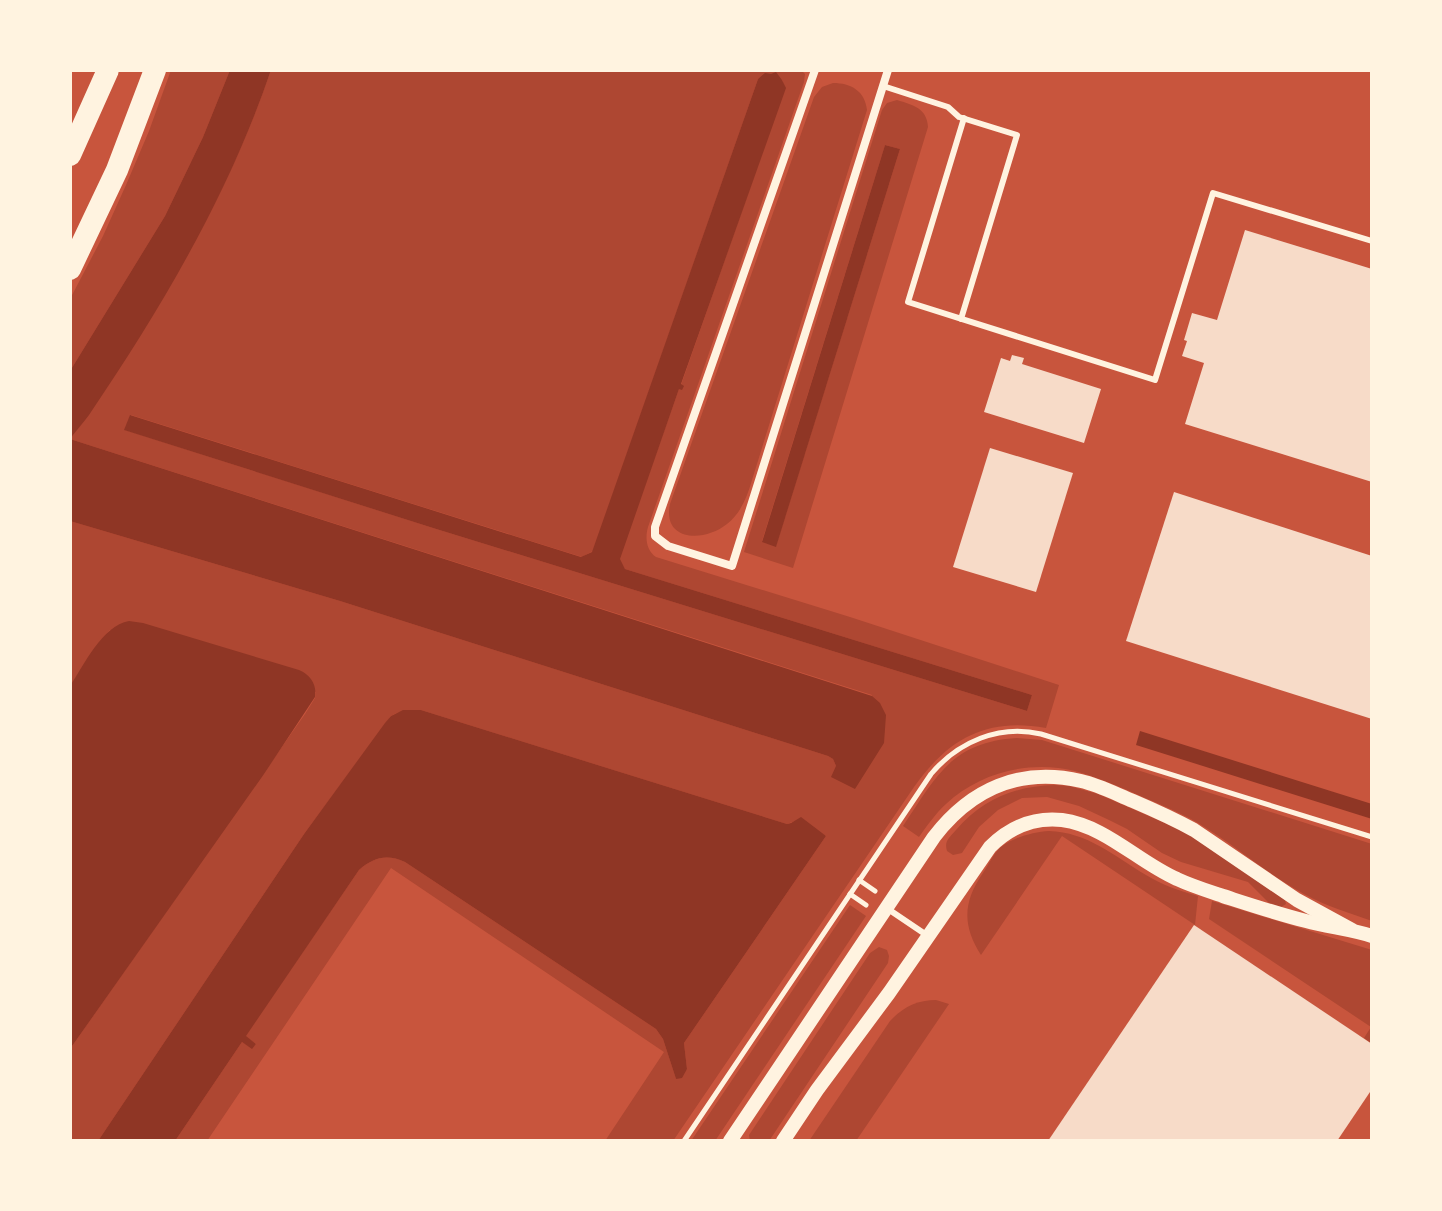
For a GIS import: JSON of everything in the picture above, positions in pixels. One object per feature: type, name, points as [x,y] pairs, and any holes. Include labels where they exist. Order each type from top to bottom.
[{"type":"highway","points":[[70,155],[108,70]]},
{"type":"highway","points":[[70,269],[117,170],[155,70]]},
{"type":"street","points":[[815,70],[655,527],[655,536],[668,546],[732,566],[888,70]]},
{"type":"street","points":[[730,1141],[879,903],[961,807],[999,785],[1048,776],[1090,783],[1179,821],[1297,900],[1352,930]]},
{"type":"street","points":[[783,1141],[972,872],[998,839],[1016,827],[1044,819],[1072,822],[1096,831],[1165,874],[1200,889],[1310,923],[1372,936]]},
{"type":"lane","points":[[883,86],[948,107],[959,117],[1017,135],[961,319]]},
{"type":"lane","points":[[964,118],[908,302],[1155,380],[1213,193],[1372,241]]},
{"type":"lane","points":[[879,903],[928,936]]},
{"type":"path","points":[[684,1141],[893,829]]},
{"type":"path","points":[[859,880],[879,903]]},
{"type":"path","points":[[850,894],[879,903]]},
{"type":"shaded area","points":[[171,70],[230,70],[203,137],[165,216],[70,371],[70,299],[126,185]]},
{"type":"shaded area","points":[[230,70],[271,70],[235,161],[192,248],[116,374],[70,439],[70,371],[165,216],[203,137]]},
{"type":"shaded area","points":[[271,70],[801,70],[805,74],[804,82],[648,527],[648,547],[656,557],[1059,685],[1046,728],[1005,726],[970,735],[955,744],[927,770],[673,1141],[605,1141],[664,1052],[391,868],[207,1141],[175,1141],[242,1042],[252,1048],[256,1044],[245,1036],[359,870],[370,862],[392,858],[405,862],[656,1029],[663,1039],[676,1079],[687,1069],[684,1043],[826,836],[798,820],[787,824],[421,710],[391,716],[304,834],[98,1141],[70,1141],[70,1049],[305,714],[316,692],[110,630],[70,686],[70,521],[340,601],[828,756],[836,766],[872,695],[70,439],[116,373],[179,269],[230,172]],"holes":[[[771,74],[782,80],[785,88],[683,386],[679,389],[619,559],[625,569],[1032,695],[1027,711],[125,430],[131,415],[582,557],[593,551],[758,79]]]},
{"type":"shaded area","points":[[776,72],[786,88],[681,384],[684,386],[682,390],[679,389],[620,559],[625,569],[1032,695],[1027,711],[124,430],[130,415],[581,557],[592,552],[758,79],[765,73]]},
{"type":"shaded area","points":[[833,83],[856,89],[867,110],[750,486],[740,510],[727,524],[708,534],[687,535],[672,526],[670,504],[814,97],[822,87]]},
{"type":"shaded area","points":[[897,100],[918,108],[925,115],[928,127],[793,568],[744,552],[882,110],[887,103]],"holes":[[[885,145],[900,149],[776,546],[762,541]]]},
{"type":"shaded area","points":[[885,145],[900,149],[776,547],[762,542]]},
{"type":"shaded area","points":[[70,439],[872,696],[886,715],[884,743],[855,789],[831,777],[836,766],[828,756],[340,601],[70,521]]},
{"type":"shaded area","points":[[129,621],[299,670],[312,681],[315,697],[70,1049],[70,686],[102,638],[119,624]]},
{"type":"shaded area","points":[[403,710],[421,710],[787,824],[801,817],[826,836],[684,1043],[687,1069],[682,1078],[676,1079],[663,1039],[656,1029],[405,862],[381,858],[359,870],[246,1036],[256,1044],[252,1049],[242,1042],[175,1141],[98,1141],[304,834],[385,723]]},
{"type":"shaded area","points":[[1140,731],[1372,804],[1372,819],[1136,745]]},
{"type":"shaded area","points":[[1017,738],[1042,740],[1372,844],[1372,921],[1304,894],[1181,814],[1075,771],[1041,767],[1006,771],[959,793],[919,837],[903,826],[925,792],[948,765],[976,747]]},
{"type":"shaded area","points":[[1055,785],[1098,794],[1196,838],[1285,900],[1286,904],[1281,907],[1269,903],[1248,882],[1181,862],[1109,820],[1079,806],[1047,797],[1022,798],[998,810],[979,827],[962,853],[953,855],[947,851],[951,835],[989,802],[1026,788]]},
{"type":"shaded area","points":[[1049,831],[1088,840],[1158,882],[1198,896],[1195,925],[1062,836],[981,955],[970,934],[967,914],[976,884],[1001,847],[1024,836]]},
{"type":"shaded area","points":[[1212,901],[1372,950],[1372,1044],[1364,1038],[1371,1027],[1209,919]]},
{"type":"shaded area","points":[[850,905],[866,916],[715,1141],[691,1141]]},
{"type":"shaded area","points":[[879,947],[887,950],[888,963],[769,1141],[750,1141],[749,1135],[870,953]]},
{"type":"shaded area","points":[[936,1000],[949,1004],[856,1141],[809,1141],[890,1021],[911,1005]]},
{"type":"building","points":[[1245,230],[1372,269],[1372,482],[1185,424],[1204,363],[1182,356],[1192,313],[1217,320]]},
{"type":"building","points":[[1012,355],[1024,358],[1022,364],[1101,389],[1084,443],[984,412],[1001,358],[1010,361]]},
{"type":"building","points":[[990,448],[1073,473],[1036,592],[953,567]]},
{"type":"building","points":[[1174,492],[1372,556],[1372,719],[1126,641]]},
{"type":"building","points":[[1194,925],[1372,1044],[1372,1089],[1337,1141],[1048,1141]]}]
